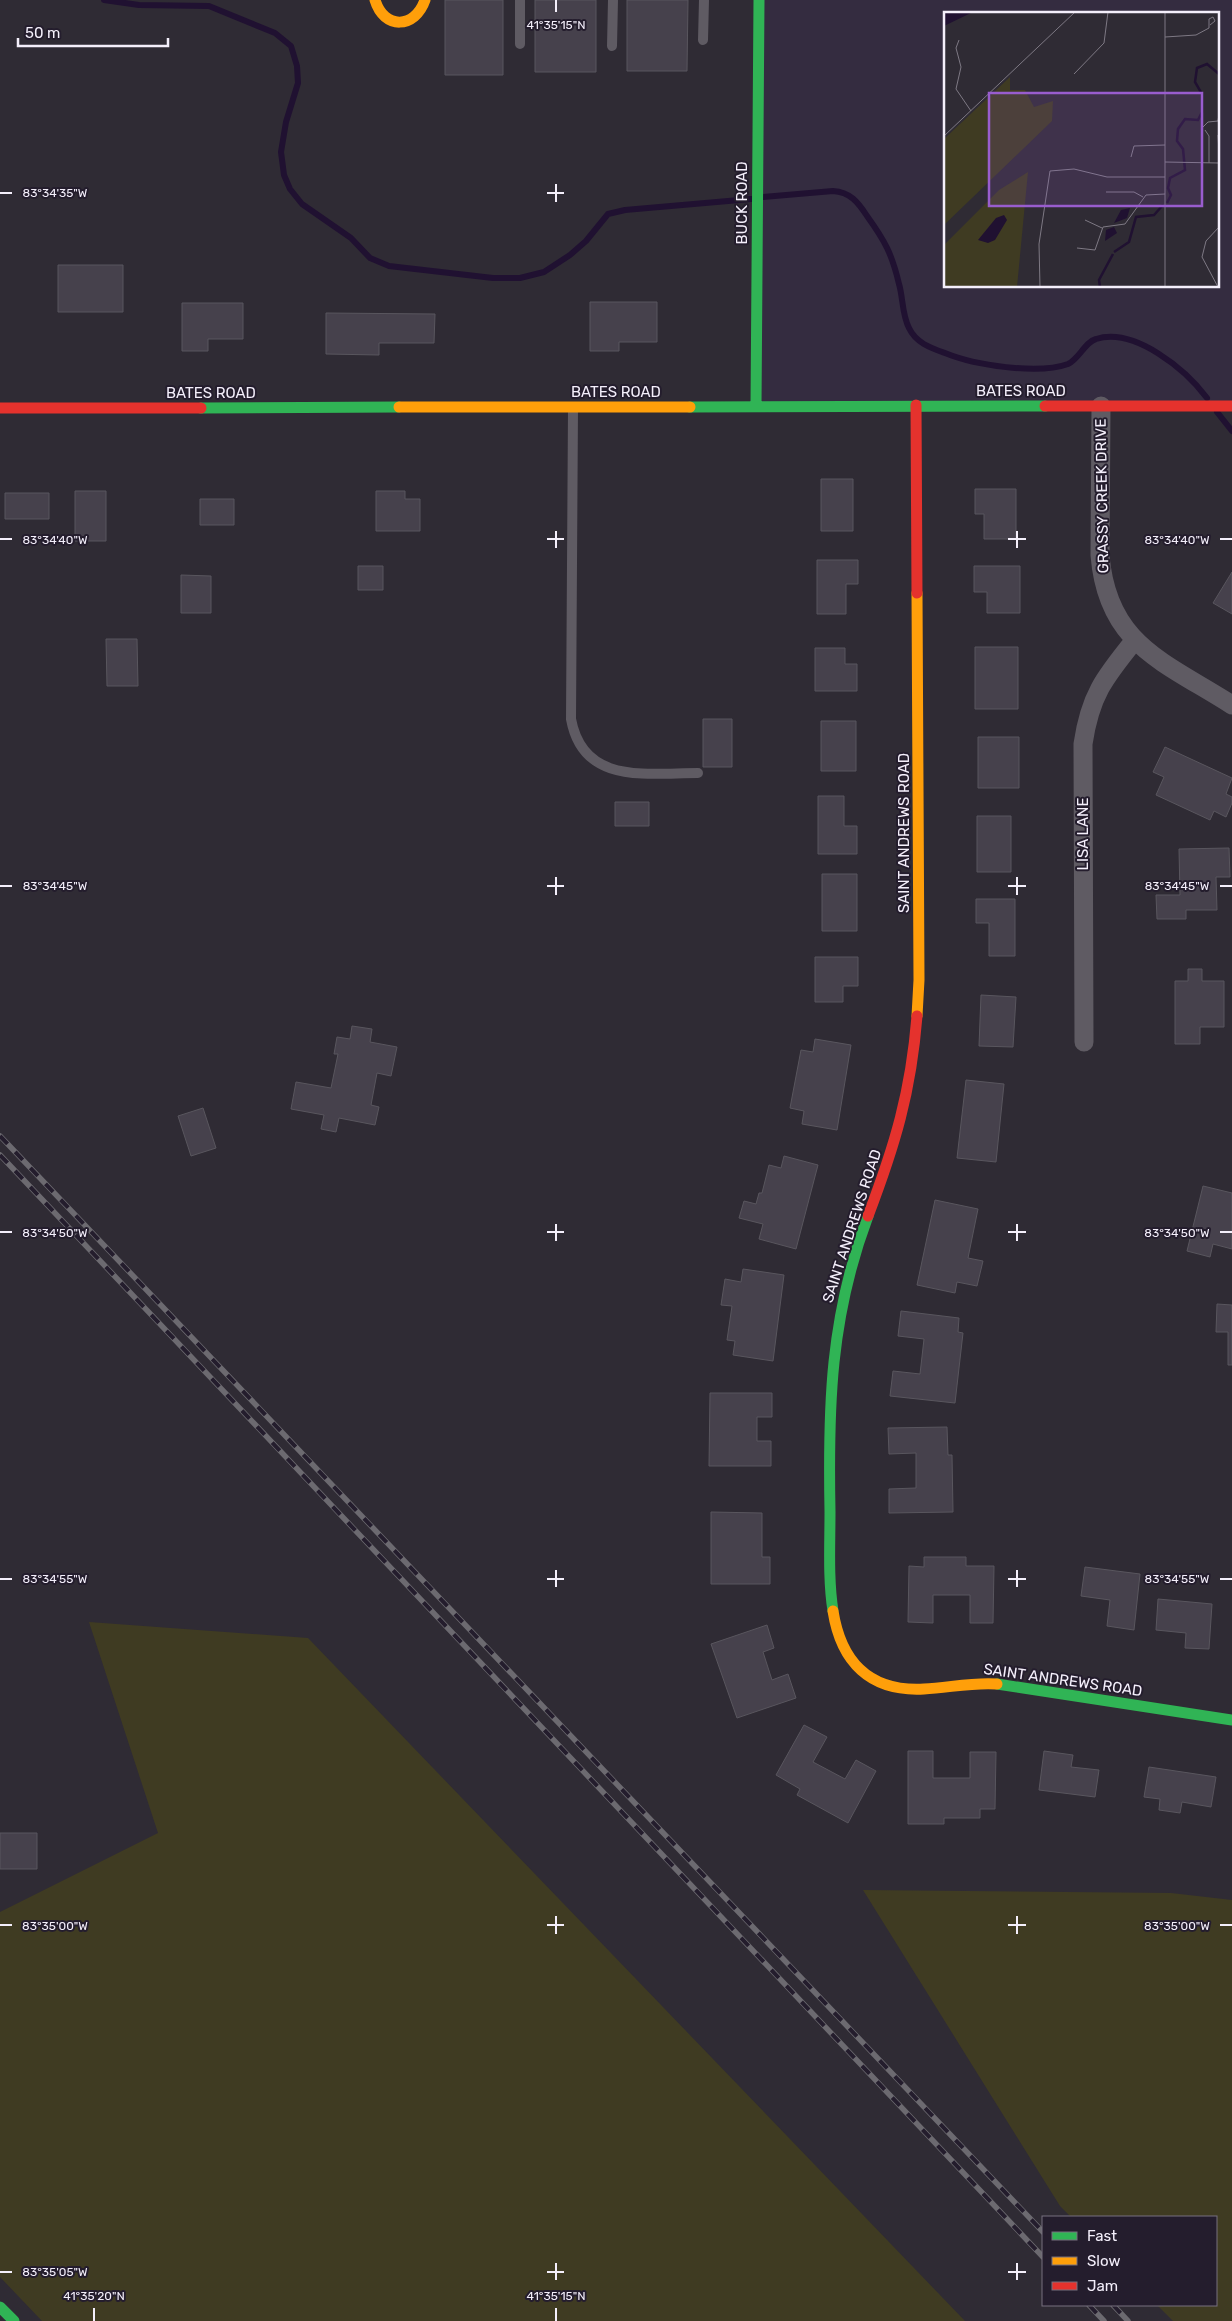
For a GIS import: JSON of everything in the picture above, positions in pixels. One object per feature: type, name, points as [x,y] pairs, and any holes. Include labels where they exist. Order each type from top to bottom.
[{"type":"street","points":[[375,0],[385,18],[401,23],[417,17],[422,10],[425,0]]},
{"type":"street","name":"BUCK ROAD","points":[[756,406],[759,0]]},
{"type":"street","name":"BATES ROAD","points":[[0,408],[916,405],[1232,406]]},
{"type":"street","name":"SAINT ANDREWS ROAD","points":[[916,405],[919,980],[916,1040],[909,1090],[898,1134],[844,1292],[834,1344],[829,1398],[831,1596],[833,1622],[840,1644],[850,1660],[862,1672],[878,1682],[896,1689],[914,1691],[982,1683],[1232,1720]]},
{"type":"street","name":"GRASSY CREEK DRIVE","points":[[1101,406],[1102,577],[1115,616],[1134,641],[1232,705]]},
{"type":"street","name":"LISA LANE","points":[[1084,1042],[1083,744],[1093,700],[1105,677],[1134,641]]},
{"type":"street","points":[[0,2307],[14,2321]]},
{"type":"lane","points":[[520,0],[520,44]]},
{"type":"lane","points":[[612,46],[613,0]]},
{"type":"lane","points":[[703,40],[704,0]]},
{"type":"lane","points":[[573,407],[572,719],[574,737],[590,760],[615,771],[698,773]]},
{"type":"shaded area","points":[[756,0],[1232,0],[1232,409],[757,406]]},
{"type":"shaded area","points":[[89,1622],[308,1638],[965,2321],[42,2321],[0,2277],[0,1912],[158,1833]]},
{"type":"shaded area","points":[[863,1890],[1171,1893],[1232,1900],[1232,2321],[1173,2321],[1158,2306],[1217,2306],[1217,2216],[1070,2216],[1060,2206]]},
{"type":"building","points":[[445,0],[503,0],[503,75],[445,75]]},
{"type":"building","points":[[535,0],[596,0],[596,72],[535,72]]},
{"type":"building","points":[[627,0],[688,0],[687,71],[627,71]]},
{"type":"building","points":[[58,265],[123,265],[123,312],[58,312]]},
{"type":"building","points":[[590,302],[657,302],[657,342],[619,342],[619,351],[590,351]]},
{"type":"building","points":[[182,303],[243,303],[243,339],[208,339],[208,351],[182,351]]},
{"type":"building","points":[[326,313],[435,314],[434,343],[379,343],[379,355],[326,354]]},
{"type":"building","points":[[821,479],[853,479],[853,531],[821,531]]},
{"type":"building","points":[[975,489],[1016,489],[1016,539],[984,539],[984,514],[975,514]]},
{"type":"building","points":[[75,491],[106,491],[106,541],[75,541]]},
{"type":"building","points":[[376,491],[405,491],[405,499],[420,499],[420,531],[376,531]]},
{"type":"building","points":[[5,493],[49,493],[49,519],[5,519]]},
{"type":"building","points":[[200,499],[234,499],[234,525],[200,525]]},
{"type":"building","points":[[817,560],[858,560],[858,584],[846,584],[846,614],[817,614]]},
{"type":"building","points":[[358,566],[383,566],[383,590],[358,590]]},
{"type":"building","points":[[974,566],[1020,566],[1020,613],[987,613],[987,592],[974,592]]},
{"type":"building","points":[[1232,572],[1232,614],[1213,603]]},
{"type":"building","points":[[181,575],[211,576],[211,613],[181,613]]},
{"type":"building","points":[[106,639],[137,639],[138,686],[107,686]]},
{"type":"building","points":[[975,647],[1018,647],[1018,709],[975,709]]},
{"type":"building","points":[[815,648],[845,648],[845,664],[857,664],[857,691],[815,691]]},
{"type":"building","points":[[703,719],[732,719],[732,767],[703,767]]},
{"type":"building","points":[[821,721],[856,721],[856,771],[821,771]]},
{"type":"building","points":[[978,737],[1019,737],[1019,788],[978,788]]},
{"type":"building","points":[[1165,747],[1232,778],[1226,794],[1232,797],[1232,803],[1226,817],[1214,811],[1210,820],[1156,795],[1164,777],[1153,772]]},
{"type":"building","points":[[818,796],[844,796],[844,826],[857,826],[857,854],[818,854]]},
{"type":"building","points":[[615,802],[649,802],[649,826],[615,826]]},
{"type":"building","points":[[977,816],[1011,816],[1011,872],[977,872]]},
{"type":"building","points":[[1229,848],[1230,877],[1216,877],[1217,910],[1186,910],[1186,919],[1157,919],[1156,895],[1180,895],[1179,849]]},
{"type":"building","points":[[822,874],[857,874],[857,931],[822,931]]},
{"type":"building","points":[[976,899],[1015,899],[1015,956],[989,956],[989,923],[976,923]]},
{"type":"building","points":[[815,957],[858,957],[858,986],[843,986],[843,1002],[815,1002]]},
{"type":"building","points":[[1188,969],[1202,969],[1202,981],[1224,981],[1224,1027],[1200,1027],[1200,1044],[1175,1044],[1175,981],[1188,981]]},
{"type":"building","points":[[981,995],[1016,997],[1013,1047],[979,1046]]},
{"type":"building","points":[[352,1026],[372,1029],[370,1042],[397,1047],[391,1076],[377,1073],[371,1105],[379,1107],[375,1125],[339,1118],[336,1132],[321,1129],[324,1115],[291,1109],[296,1082],[331,1088],[338,1054],[334,1054],[337,1037],[350,1039]]},
{"type":"building","points":[[815,1039],[851,1045],[837,1130],[802,1124],[804,1111],[790,1108],[801,1050],[813,1052]]},
{"type":"building","points":[[966,1080],[1004,1084],[996,1162],[957,1158]]},
{"type":"building","points":[[203,1108],[216,1148],[191,1156],[178,1116]]},
{"type":"building","points":[[784,1156],[818,1165],[796,1249],[759,1239],[763,1224],[739,1218],[744,1201],[756,1204],[759,1193],[762,1193],[769,1165],[781,1168]]},
{"type":"building","points":[[1203,1186],[1232,1193],[1232,1249],[1213,1244],[1210,1257],[1187,1251]]},
{"type":"building","points":[[935,1200],[978,1209],[968,1258],[983,1261],[977,1286],[957,1282],[955,1293],[917,1285]]},
{"type":"building","points":[[743,1269],[784,1275],[773,1361],[733,1355],[735,1341],[727,1340],[732,1306],[721,1305],[725,1279],[741,1282]]},
{"type":"building","points":[[1217,1304],[1232,1305],[1232,1365],[1228,1365],[1228,1332],[1216,1332]]},
{"type":"building","points":[[901,1311],[959,1318],[958,1332],[963,1333],[955,1403],[890,1396],[893,1371],[920,1374],[924,1339],[898,1336]]},
{"type":"building","points":[[710,1393],[772,1393],[772,1417],[757,1417],[757,1441],[771,1441],[771,1466],[709,1466]]},
{"type":"building","points":[[947,1427],[948,1455],[952,1455],[953,1512],[889,1513],[889,1489],[916,1488],[916,1453],[889,1454],[888,1428]]},
{"type":"building","points":[[711,1512],[762,1513],[762,1557],[770,1557],[770,1584],[711,1584]]},
{"type":"building","points":[[924,1557],[966,1557],[966,1566],[994,1566],[993,1623],[970,1623],[970,1595],[933,1595],[933,1623],[908,1622],[909,1566],[924,1567]]},
{"type":"building","points":[[1085,1567],[1140,1574],[1134,1630],[1107,1626],[1110,1600],[1081,1596]]},
{"type":"building","points":[[1158,1599],[1212,1604],[1209,1649],[1185,1648],[1186,1633],[1156,1630]]},
{"type":"building","points":[[767,1625],[774,1648],[763,1652],[772,1680],[788,1674],[796,1698],[737,1718],[711,1644]]},
{"type":"building","points":[[804,1725],[827,1737],[813,1762],[845,1779],[856,1760],[876,1771],[848,1823],[797,1795],[800,1789],[776,1775]]},
{"type":"building","points":[[908,1751],[933,1751],[933,1778],[970,1778],[970,1752],[996,1752],[995,1809],[980,1809],[980,1818],[944,1818],[944,1824],[908,1824]]},
{"type":"building","points":[[1044,1751],[1073,1755],[1071,1767],[1099,1770],[1095,1797],[1039,1790]]},
{"type":"building","points":[[1149,1767],[1216,1777],[1211,1807],[1182,1802],[1180,1813],[1159,1810],[1160,1799],[1144,1797]]},
{"type":"building","points":[[0,1833],[37,1833],[37,1869],[0,1869]]},
{"type":"waterway","points":[[104,0],[139,5],[209,6],[275,33],[291,46],[297,66],[298,83],[286,122],[281,152],[284,175],[290,189],[302,204],[351,238],[370,258],[389,266],[493,278],[520,278],[544,272],[570,255],[586,241],[608,214],[625,210],[751,199]]},
{"type":"waterway","points":[[763,197],[833,191],[844,193],[853,199],[879,233],[891,256],[909,328],[916,338],[929,347],[957,357],[989,365],[1040,369],[1072,362],[1089,343],[1096,339],[1111,337],[1127,339],[1143,345],[1173,364],[1207,398]]},
{"type":"waterway","points":[[1217,412],[1232,431]]},
{"type":"railway","points":[[0,1136],[1042,2231]]},
{"type":"railway","points":[[0,1155],[1042,2256]]},
{"type":"railway","points":[[1090,2306],[1104,2321]]},
{"type":"railway","points":[[1114,2306],[1128,2321]]},
{"type":"traffic: fast","points":[[756,406],[759,0]]},
{"type":"traffic: fast","points":[[690,407],[1045,406]]},
{"type":"traffic: fast","points":[[201,408],[399,407]]},
{"type":"traffic: fast","points":[[833,1611],[830,1574],[830,1435],[834,1362],[846,1290],[855,1253],[868,1216]]},
{"type":"traffic: fast","points":[[997,1684],[1232,1720]]},
{"type":"traffic: fast","points":[[0,2307],[14,2321]]},
{"type":"traffic: slow","points":[[375,0],[379,10],[385,17],[392,21],[400,22],[407,21],[414,16],[420,10],[425,0]]},
{"type":"traffic: slow","points":[[399,407],[690,407]]},
{"type":"traffic: slow","points":[[917,593],[919,980],[917,1016]]},
{"type":"traffic: slow","points":[[833,1611],[837,1629],[851,1659],[861,1670],[874,1679],[905,1689],[997,1684]]},
{"type":"traffic: jam","points":[[916,405],[917,593]]},
{"type":"traffic: jam","points":[[1045,406],[1232,406]]},
{"type":"traffic: jam","points":[[0,408],[201,408]]},
{"type":"traffic: jam","points":[[868,1216],[894,1142],[906,1094],[917,1016]]}]
